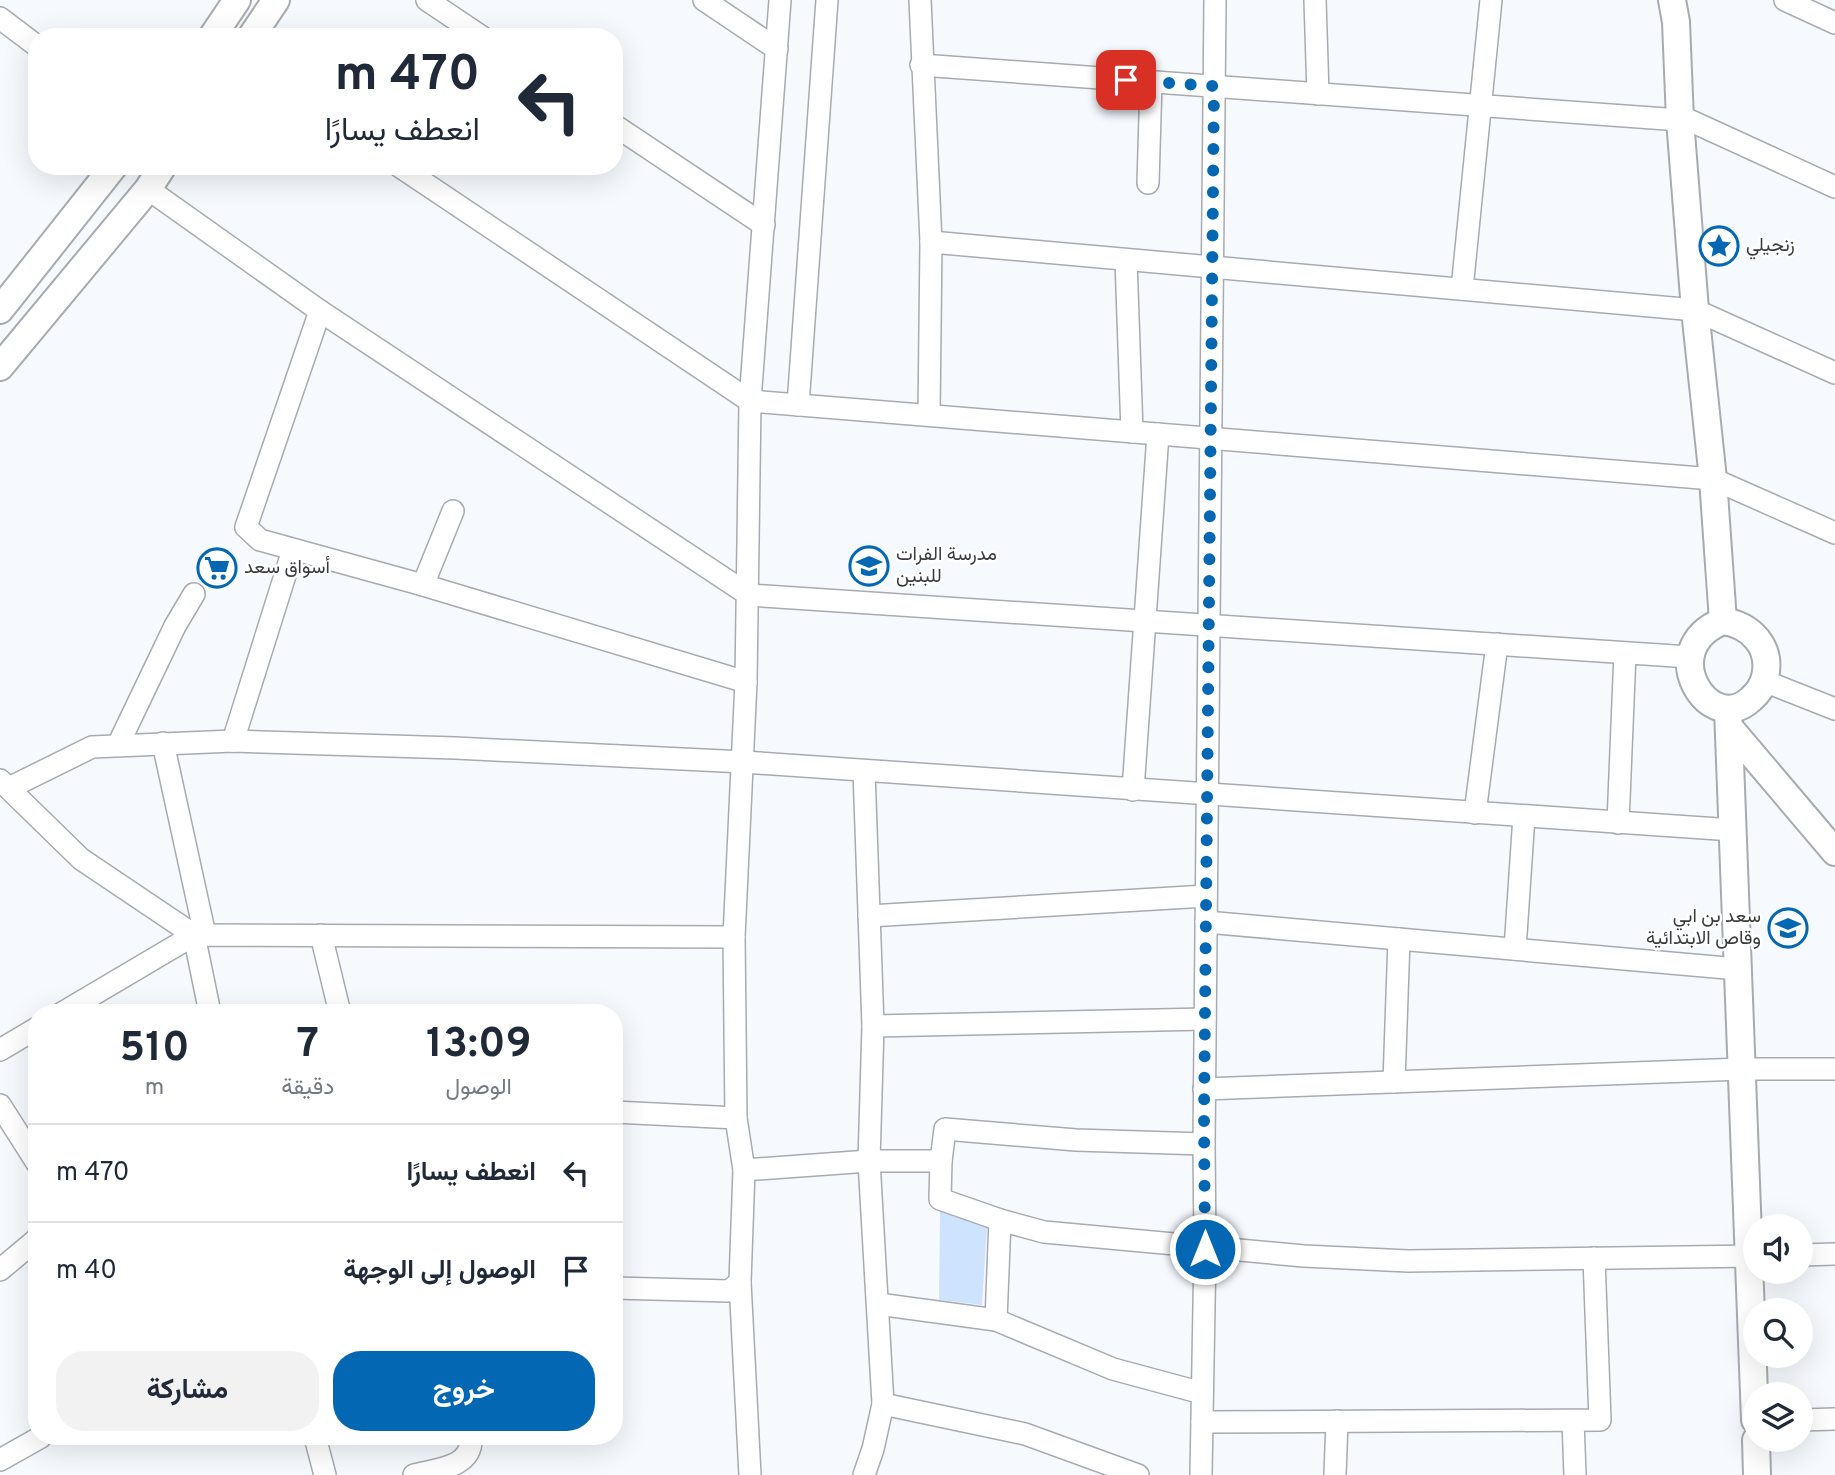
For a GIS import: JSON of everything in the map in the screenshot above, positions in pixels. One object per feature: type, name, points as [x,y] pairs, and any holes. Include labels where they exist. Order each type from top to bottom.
[{"type":"main road","points":[[218,28],[237,0]]},
{"type":"main road","points":[[257,28],[276,0]]},
{"type":"main road","points":[[1672,0],[1676,22],[1680,118],[1695,310],[1713,479],[1723,621]]},
{"type":"main road","points":[[32,330],[2,308],[107,175]]},
{"type":"main road","points":[[0,367],[157,175]]},
{"type":"main road","points":[[1729,718],[1757,694],[1767,667],[1759,640],[1737,623],[1723,621],[1711,625],[1694,645],[1690,657],[1690,672],[1695,687],[1705,699],[1729,718],[1835,852]]},
{"type":"main road","points":[[1729,718],[1750,1214]]},
{"type":"main road","points":[[1753,1284],[1754,1382]]},
{"type":"main road","points":[[1756,1452],[1757,1475]]},
{"type":"street","points":[[427,0],[469,28]]},
{"type":"street","points":[[704,0],[777,49]]},
{"type":"street","points":[[750,1475],[740,1282],[744,1170],[736,1118],[734,937],[744,762],[749,595],[750,401],[780,0]]},
{"type":"street","points":[[798,405],[827,0]]},
{"type":"street","points":[[920,0],[931,243],[929,415]]},
{"type":"street","points":[[1201,1475],[1215,0]]},
{"type":"street","points":[[1315,0],[1318,94]]},
{"type":"street","points":[[1462,289],[1491,0]]},
{"type":"street","points":[[1785,0],[1835,23]]},
{"type":"street","points":[[0,18],[28,39]]},
{"type":"street","points":[[921,65],[1680,118],[1835,187]]},
{"type":"street","points":[[1148,183],[1151,82]]},
{"type":"street","points":[[623,131],[764,225]]},
{"type":"street","points":[[412,175],[750,401],[1713,479],[1835,533]]},
{"type":"street","points":[[148,188],[320,312],[749,595],[1690,657]]},
{"type":"street","points":[[931,243],[1695,310],[1835,373]]},
{"type":"street","points":[[1126,260],[1132,432]]},
{"type":"street","points":[[320,312],[246,527],[260,540],[423,585],[746,682]]},
{"type":"street","points":[[1133,790],[1158,434]]},
{"type":"street","points":[[423,585],[453,511]]},
{"type":"street","points":[[233,741],[293,550]]},
{"type":"street","points":[[118,744],[175,626],[194,594]]},
{"type":"street","points":[[1475,813],[1497,644]]},
{"type":"street","points":[[1618,823],[1625,653]]},
{"type":"street","points":[[1764,681],[1835,709]]},
{"type":"street","points":[[200,935],[81,859],[4,784],[92,747],[233,741],[744,762],[1733,830]]},
{"type":"street","points":[[163,743],[200,935],[209,1004]]},
{"type":"street","points":[[864,771],[873,1026],[869,1161],[883,1404],[864,1475]]},
{"type":"street","points":[[1515,949],[1524,816]]},
{"type":"street","points":[[869,916],[1206,896]]},
{"type":"street","points":[[1206,922],[1738,970]]},
{"type":"street","points":[[78,1004],[200,935],[734,937]]},
{"type":"street","points":[[321,935],[338,1004]]},
{"type":"street","points":[[1394,1082],[1399,939]]},
{"type":"street","points":[[873,1026],[1205,1019]]},
{"type":"street","points":[[0,1050],[28,1033]]},
{"type":"street","points":[[1204,1089],[1742,1069],[1835,1069]]},
{"type":"street","points":[[0,1105],[28,1149]]},
{"type":"street","points":[[623,1112],[736,1118]]},
{"type":"street","points":[[1204,1144],[1076,1140],[944,1129],[940,1199],[1044,1232],[1205,1249],[1408,1261],[1743,1256]]},
{"type":"street","points":[[744,1170],[869,1161],[941,1161]]},
{"type":"street","points":[[996,1320],[1000,1220]]},
{"type":"street","points":[[0,1270],[28,1247]]},
{"type":"street","points":[[1813,1255],[1835,1254]]},
{"type":"street","points":[[1202,1422],[1600,1420],[1594,1258]]},
{"type":"street","points":[[623,1288],[729,1291],[740,1282]]},
{"type":"street","points":[[878,1304],[996,1320],[1113,1369],[1202,1393]]},
{"type":"street","points":[[883,1404],[1025,1434],[1138,1475]]},
{"type":"street","points":[[1813,1420],[1835,1419]]},
{"type":"street","points":[[1573,1420],[1575,1475]]},
{"type":"street","points":[[1335,1475],[1337,1421]]},
{"type":"street","points":[[0,1460],[28,1444]]},
{"type":"street","points":[[317,1445],[325,1475]]},
{"type":"street","points":[[414,1475],[459,1462],[470,1450],[470,1445]]},
{"type":"shaded area","points":[[940,1211],[987,1227],[982,1305],[939,1300]]},
{"type":"place","name":"زنجيلي","points":[[1719,246]]},
{"type":"place","name":"مدرسة الفرات للبنين","points":[[869,566]]},
{"type":"place","name":"أسواق سعد","points":[[217,568]]},
{"type":"place","name":"سعد بن ابي وقاص الابتدائية","points":[[1788,928]]},
{"type":"route","points":[[1126,80],[1214,86],[1205,1249]]}]
